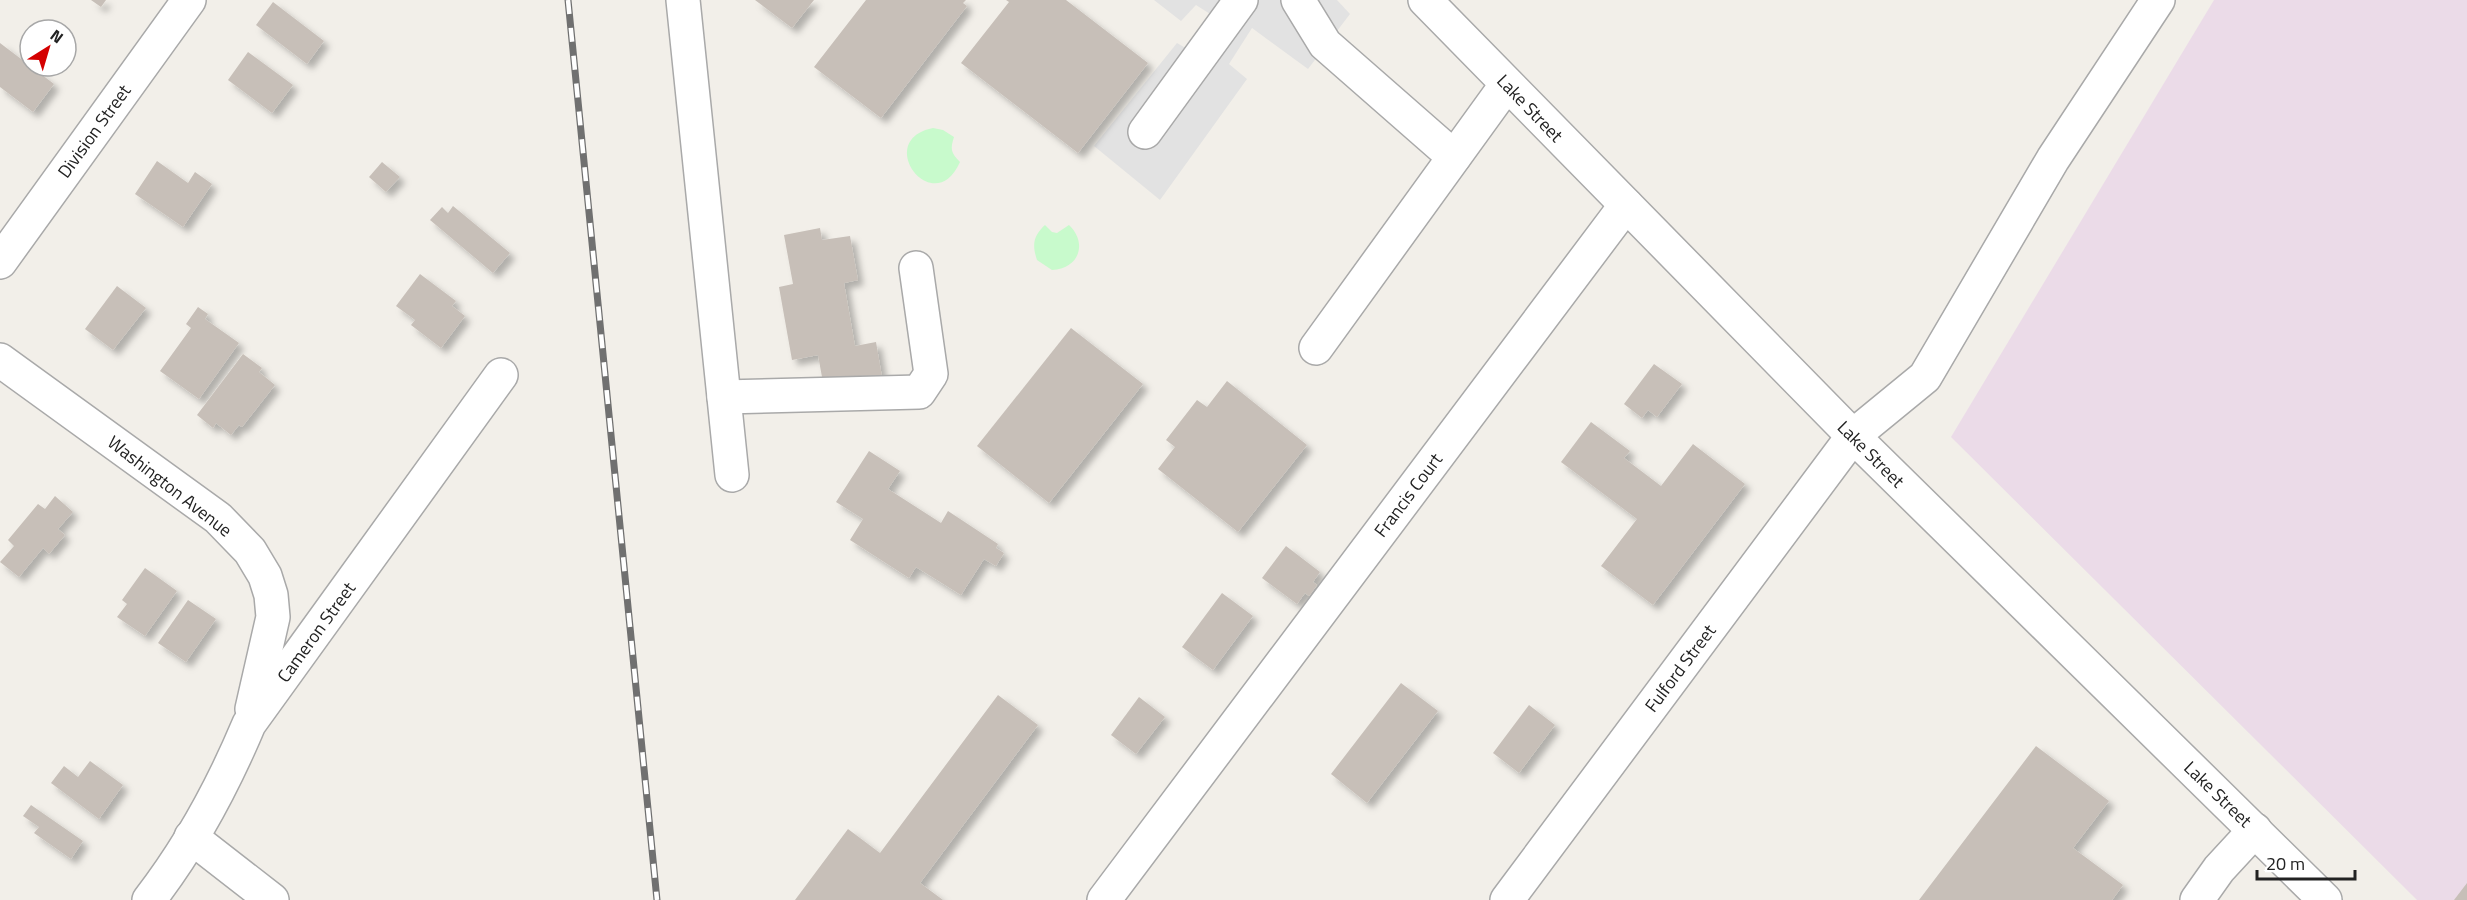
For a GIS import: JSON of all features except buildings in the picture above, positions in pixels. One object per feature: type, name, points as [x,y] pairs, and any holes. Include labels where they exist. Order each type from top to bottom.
[{"type":"street","name":"Division Street","points":[[0,262],[189,0]]},
{"type":"street","points":[[683,0],[732,475]]},
{"type":"street","points":[[1145,132],[1241,0]]},
{"type":"street","points":[[1298,0],[1325,44],[1454,157]]},
{"type":"street","name":"Lake Street","points":[[1425,0],[1853,436],[2325,900]]},
{"type":"street","name":"Fulford Street","points":[[1507,900],[1853,436],[1925,377],[2053,159],[2158,0]]},
{"type":"street","points":[[1316,348],[1507,84]]},
{"type":"street","name":"Francis Court","points":[[1104,900],[1626,205]]},
{"type":"street","points":[[724,397],[919,392],[932,374],[916,268]]},
{"type":"street","name":"Washington Avenue","points":[[0,360],[218,518],[250,551],[265,576],[271,595],[273,617],[249,724]]},
{"type":"street","name":"Cameron Street","points":[[149,900],[177,863],[234,761],[249,724],[501,375]]},
{"type":"street","points":[[2197,900],[2219,869],[2254,830]]},
{"type":"street","points":[[191,837],[272,900]]},
{"type":"shaded area","points":[[1154,0],[1337,0],[1350,14],[1308,69],[1252,28],[1229,64],[1247,79],[1160,200],[1094,146],[1177,43],[1199,56],[1221,21],[1196,5],[1181,21]]},
{"type":"shaded area","points":[[2214,0],[2467,0],[2467,900],[2417,900],[1951,437]]},
{"type":"green space","points":[[933,128],[943,130],[954,137],[952,151],[960,162],[949,178],[936,183],[924,180],[914,172],[908,160],[908,147],[916,135]]},
{"type":"green space","points":[[1045,225],[1052,232],[1057,233],[1069,225],[1078,239],[1078,254],[1069,265],[1061,269],[1052,270],[1037,260],[1034,250],[1035,241]]},
{"type":"railway","points":[[568,0],[657,900]]}]
